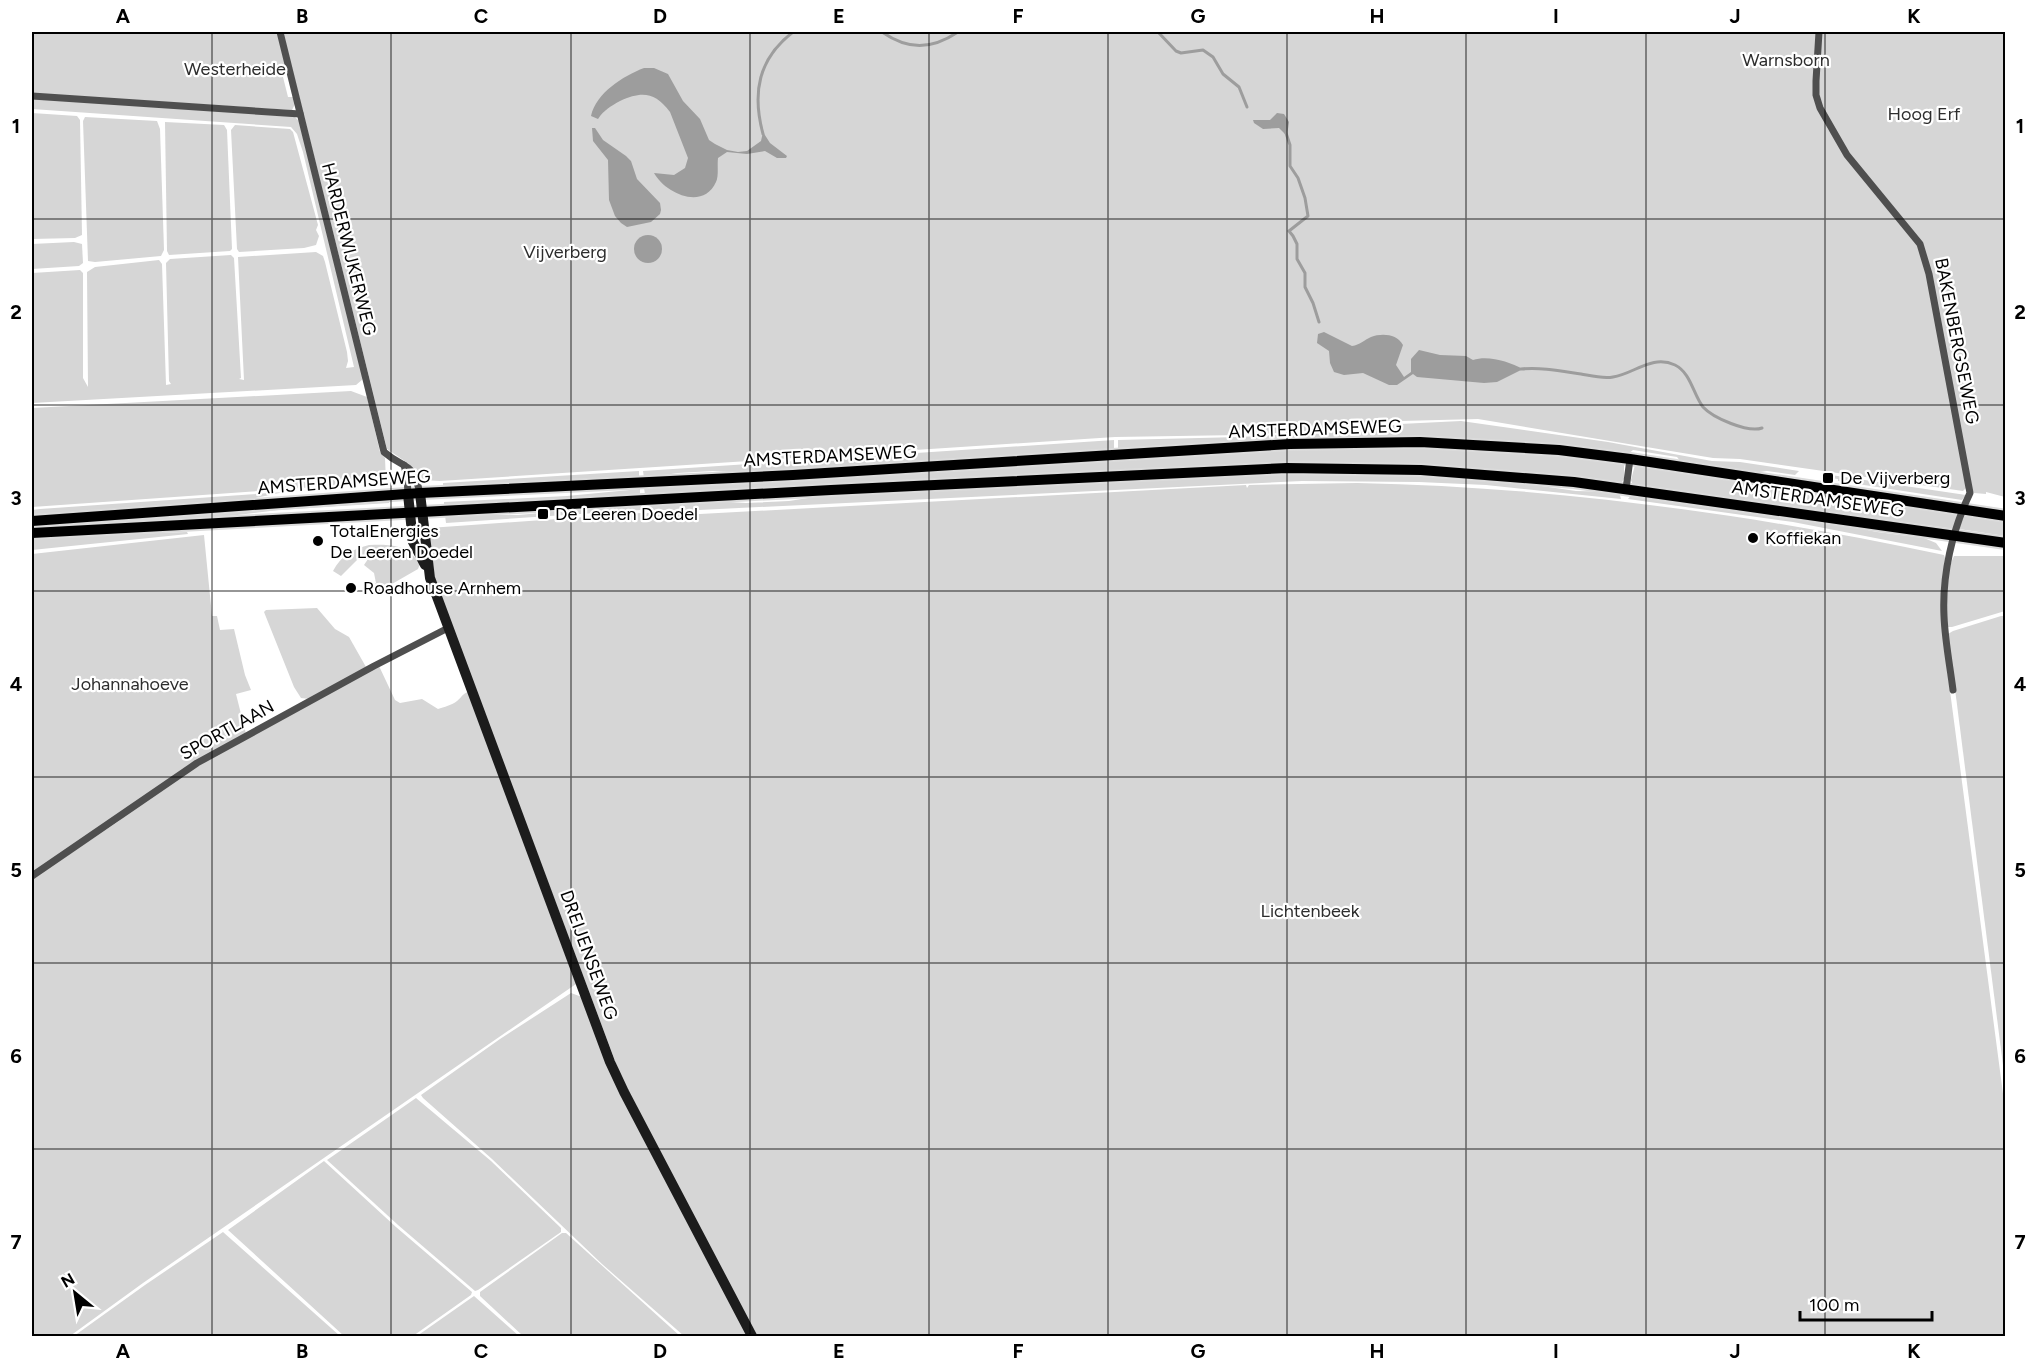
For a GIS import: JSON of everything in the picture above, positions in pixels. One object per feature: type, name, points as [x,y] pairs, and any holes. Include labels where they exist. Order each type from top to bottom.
[{"type":"main road","name":"AMSTERDAMSEWEG","points":[[32,521],[414,493],[804,475],[1356,442],[1489,444],[1630,459],[2006,516]]},
{"type":"main road","name":"AMSTERDAMSEWEG","points":[[32,533],[1287,468],[1454,472],[1574,482],[2006,543]]},
{"type":"main road","name":"DREIJENSEWEG","points":[[414,493],[422,511],[428,571]]},
{"type":"main road","name":"DREIJENSEWEG","points":[[414,493],[410,512],[413,542],[428,571],[613,1069],[752,1336]]},
{"type":"street","name":"HARDERWIJKERWEG","points":[[280,32],[384,452],[403,462],[415,477],[414,493]]},
{"type":"street","name":"BAKENBERGSEWEG","points":[[1819,32],[1816,95],[1820,108],[1847,155],[1890,205],[1923,250],[1970,489],[1949,554],[1944,605],[1953,690]]},
{"type":"street","points":[[32,96],[300,114]]},
{"type":"street","points":[[1626,489],[1630,459]]},
{"type":"street","points":[[403,462],[414,493]]},
{"type":"street","name":"SPORTLAAN","points":[[32,876],[197,763],[448,628]]},
{"type":"green space","name":"Westerheide","points":[[32,32],[278,32],[286,66],[281,69],[288,97],[294,97],[295,104],[292,110],[32,94]]},
{"type":"green space","name":"Vijverberg","points":[[283,32],[1817,32],[1814,95],[1828,129],[1922,251],[1967,487],[1963,491],[1740,459],[1713,458],[1478,419],[1400,421],[1364,428],[1240,435],[1115,437],[440,481],[421,480],[409,464],[387,449]]},
{"type":"green space","name":"Hoog Erf","points":[[1820,32],[2005,32],[2005,497],[1986,492],[1986,494],[1974,493],[1972,490],[1931,273],[1923,245],[1849,153],[1822,107],[1818,94]]},
{"type":"green space","points":[[32,98],[294,116],[299,121],[363,379],[356,385],[32,403],[32,273],[80,270],[83,273],[83,378],[88,387],[87,272],[95,267],[159,260],[162,264],[166,385],[171,384],[169,381],[166,263],[170,259],[231,255],[234,258],[241,378],[239,379],[244,380],[238,257],[316,252],[323,256],[325,262],[347,352],[346,368],[354,367],[303,152],[297,134],[291,127],[32,109]]},
{"type":"green space","points":[[32,113],[77,116],[80,120],[82,235],[75,238],[32,239]]},
{"type":"green space","points":[[85,117],[157,121],[160,129],[164,250],[161,256],[88,261],[83,121]]},
{"type":"green space","points":[[165,122],[224,125],[227,130],[232,249],[230,251],[169,255],[167,251]]},
{"type":"green space","points":[[235,125],[290,129],[293,132],[318,225],[316,230],[319,236],[316,245],[304,248],[239,252],[231,130]]},
{"type":"green space","points":[[74,242],[82,244],[83,263],[79,266],[32,269],[32,244]]},
{"type":"green space","points":[[351,391],[367,397],[380,452],[385,458],[386,482],[32,507],[32,408]]},
{"type":"green space","points":[[1461,421],[1608,442],[1712,461],[1740,462],[1799,471],[1795,475],[1767,471],[1752,473],[1681,462],[1677,457],[1633,450],[1628,454],[1457,438],[1296,439],[1118,450],[1118,440],[1356,431],[1400,424]]},
{"type":"green space","points":[[1114,440],[1114,450],[749,473],[713,471],[678,473],[644,478],[643,471]]},
{"type":"green space","points":[[1420,447],[1526,452],[1624,463],[1624,479],[1621,483],[1542,474],[1286,464],[1224,465],[645,494],[644,488],[1288,449]]},
{"type":"green space","points":[[1635,465],[1959,514],[1955,529],[1633,485],[1631,480]]},
{"type":"green space","points":[[639,471],[639,478],[443,487],[443,483]]},
{"type":"green space","points":[[1301,473],[1500,480],[1576,491],[1619,492],[1621,499],[1486,485],[1302,481],[699,510],[645,510],[645,504],[789,501],[827,495],[1045,483]]},
{"type":"green space","points":[[1824,474],[1966,495],[1962,500],[1838,481],[1838,479],[1823,477]]},
{"type":"green space","name":"Lichtenbeek","points":[[1357,483],[1505,490],[1652,505],[1799,527],[1944,555],[1942,630],[2005,1109],[2005,1336],[755,1336],[620,1074],[435,581],[429,528],[641,513],[643,517],[647,513],[700,514],[1246,485],[1247,488],[1249,485]]},
{"type":"green space","points":[[640,489],[640,494],[444,505],[444,502],[567,496]]},
{"type":"green space","points":[[284,492],[240,501],[32,516],[32,510],[40,509]]},
{"type":"green space","points":[[1632,494],[1814,519],[1877,532],[1924,538],[1936,543],[1942,551],[1793,522],[1628,499]]},
{"type":"green space","points":[[389,501],[389,503],[278,510],[221,517],[32,528],[32,526]]},
{"type":"green space","points":[[641,504],[641,510],[446,523],[445,515],[518,515]]},
{"type":"green space","points":[[1964,514],[2005,521],[2005,536],[1959,529]]},
{"type":"green space","points":[[187,532],[188,534],[32,550],[32,537]]},
{"type":"green space","name":"Johannahoeve","points":[[204,535],[212,616],[217,616],[220,630],[234,629],[251,690],[236,694],[246,734],[32,873],[32,554]]},
{"type":"green space","points":[[369,545],[391,545],[404,549],[410,552],[420,564],[418,569],[378,592],[371,587],[376,583],[374,573],[364,565],[368,559],[365,556],[359,558],[341,576],[333,571],[348,554]]},
{"type":"green space","points":[[1954,556],[2005,556],[2005,611],[1948,627],[1946,591]]},
{"type":"green space","points":[[317,608],[335,629],[349,637],[366,667],[310,699],[301,698],[294,687],[264,612],[266,610]]},
{"type":"green space","points":[[2005,616],[2005,1081],[1948,634]]},
{"type":"green space","points":[[379,666],[395,700],[400,703],[422,699],[438,709],[448,706],[468,692],[576,984],[143,1283],[70,1336],[32,1336],[32,879],[119,821],[183,774]]},
{"type":"green space","points":[[571,993],[582,997],[747,1336],[684,1336],[602,1264],[421,1095],[500,1039]]},
{"type":"green space","points":[[416,1098],[491,1161],[561,1228],[561,1232],[475,1291],[327,1160]]},
{"type":"green space","points":[[324,1161],[472,1292],[471,1295],[413,1336],[344,1336],[228,1230]]},
{"type":"green space","points":[[223,1232],[340,1336],[74,1336],[145,1285]]},
{"type":"green space","points":[[562,1233],[566,1233],[680,1336],[523,1336],[480,1296],[480,1292]]},
{"type":"green space","points":[[474,1296],[519,1336],[417,1336]]},
{"type":"shaded area","points":[[644,68],[654,68],[668,74],[683,101],[700,119],[709,140],[715,144],[727,150],[747,151],[761,141],[763,132],[770,143],[787,156],[786,158],[777,158],[765,151],[747,154],[727,152],[718,158],[716,182],[710,191],[702,196],[684,196],[666,187],[654,173],[674,175],[685,168],[688,158],[670,112],[659,100],[648,95],[635,96],[620,101],[598,119],[591,116],[604,93]]},
{"type":"shaded area","points":[[1277,113],[1284,114],[1289,122],[1287,136],[1279,128],[1263,129],[1254,123],[1253,120],[1270,120]]},
{"type":"shaded area","points":[[592,128],[595,128],[603,140],[631,161],[637,179],[660,203],[660,214],[651,222],[627,227],[615,216],[609,200],[608,160],[593,141]]},
{"type":"shaded area","points":[[648,235],[658,239],[662,249],[658,259],[648,263],[638,259],[634,249],[638,239]]},
{"type":"shaded area","points":[[1324,332],[1352,346],[1375,336],[1389,335],[1397,339],[1403,345],[1396,365],[1404,377],[1411,372],[1411,359],[1419,350],[1440,355],[1466,356],[1473,360],[1486,358],[1499,360],[1523,369],[1497,382],[1484,383],[1417,377],[1413,374],[1397,385],[1389,385],[1363,373],[1344,375],[1334,372],[1330,363],[1329,351],[1317,343],[1318,334]]},
{"type":"waterway","points":[[763,134],[758,105],[761,78],[772,54],[793,32]]},
{"type":"waterway","points":[[882,32],[901,42],[920,46],[938,42],[958,32]]},
{"type":"waterway","points":[[1158,32],[1176,51],[1181,53],[1203,50],[1213,57],[1223,74],[1239,87],[1247,107]]},
{"type":"waterway","points":[[1286,133],[1290,145],[1290,166],[1298,178],[1308,216],[1289,231],[1297,244],[1297,259],[1305,273],[1305,287],[1319,322]]},
{"type":"waterway","points":[[1521,369],[1551,370],[1609,378],[1651,363],[1667,362],[1685,373],[1703,407],[1708,411],[1722,420],[1740,426],[1762,428]]},
{"type":"place","name":"De Vijverberg","points":[[1828,478]]},
{"type":"place","name":"De Leeren Doedel","points":[[543,514]]},
{"type":"place","name":"Koffiekan","points":[[1753,538]]},
{"type":"place","name":"TotalEnergies De Leeren Doedel","points":[[318,541]]},
{"type":"place","name":"Roadhouse Arnhem","points":[[351,588]]},
{"type":"park label","name":"Warnsborn","points":[[1786,60]]}]
